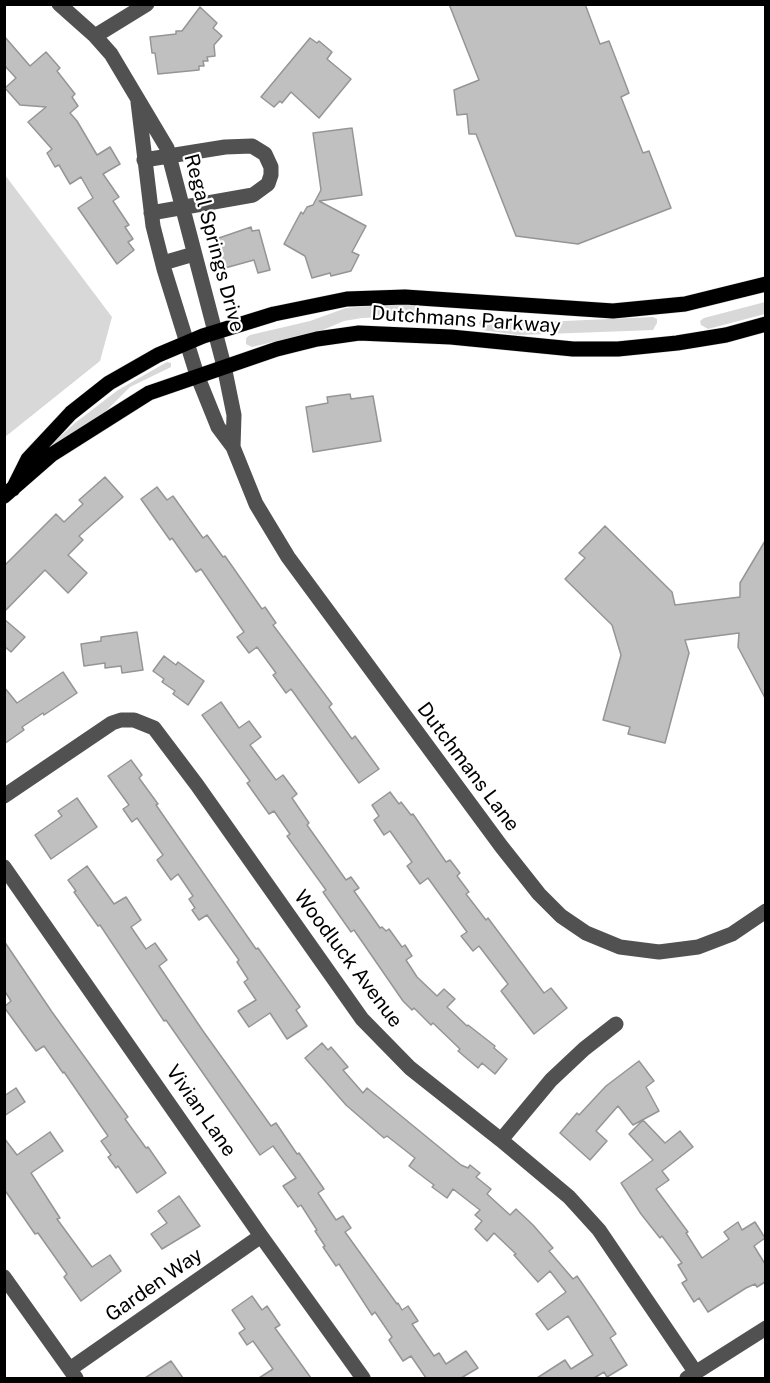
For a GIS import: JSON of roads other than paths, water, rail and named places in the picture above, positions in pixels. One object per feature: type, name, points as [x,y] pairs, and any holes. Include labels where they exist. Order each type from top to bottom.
[{"type":"main road","name":"Dutchmans Parkway","points":[[9,493],[27,459],[71,413],[109,383],[133,368],[186,343],[274,314],[347,299],[405,297],[613,311],[685,304],[765,284]]},
{"type":"main road","name":"Dutchmans Parkway","points":[[9,493],[51,456],[149,393],[224,366],[317,339],[359,333],[451,337],[573,349],[618,349],[716,336],[765,324]]},
{"type":"street","name":"Regal Springs Drive","points":[[59,4],[95,36],[111,54],[167,148],[224,366]]},
{"type":"street","points":[[95,36],[147,4]]},
{"type":"street","name":"Regal Springs Drive","points":[[138,102],[151,213],[163,263],[197,375]]},
{"type":"street","points":[[144,160],[225,147],[252,146],[265,154],[271,167],[268,184],[253,195],[151,213]]},
{"type":"street","points":[[163,263],[194,254]]},
{"type":"street","name":"Dutchmans Lane","points":[[224,366],[234,415],[233,447]]},
{"type":"street","name":"Dutchmans Lane","points":[[197,375],[218,428],[233,447],[256,504],[288,557],[501,846],[539,894],[561,916],[586,933],[620,947],[659,952],[698,947],[716,942],[765,911]]},
{"type":"street","name":"Woodluck Avenue","points":[[4,796],[112,723],[134,720],[154,728],[197,785],[362,1020],[410,1068],[569,1197],[599,1230],[692,1376]]},
{"type":"street","name":"Vivian Lane","points":[[4,867],[261,1236],[363,1378]]},
{"type":"street","points":[[501,1140],[551,1080],[584,1049],[616,1024]]},
{"type":"street","name":"Garden Way","points":[[73,1374],[261,1236]]},
{"type":"street","points":[[4,1277],[73,1374]]},
{"type":"street","points":[[692,1376],[765,1328]]}]
